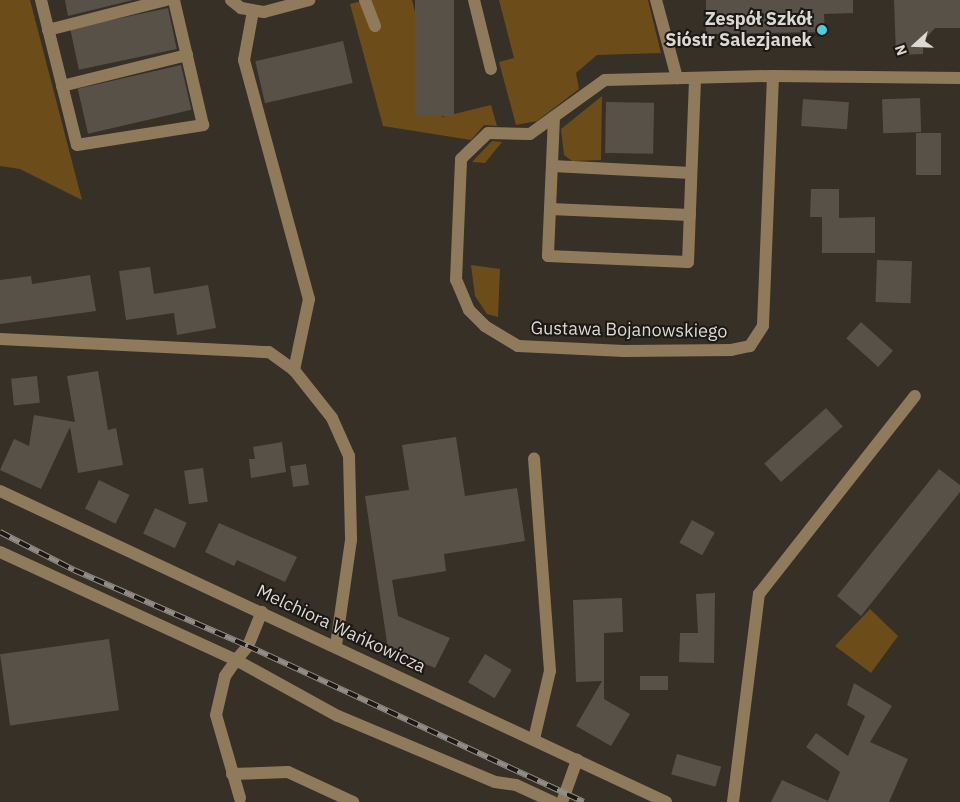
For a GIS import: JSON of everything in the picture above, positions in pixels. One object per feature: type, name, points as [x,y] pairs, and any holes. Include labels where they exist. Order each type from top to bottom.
[{"type":"street","points":[[41,0],[77,145],[203,125],[174,0]]},
{"type":"street","points":[[48,30],[166,0]]},
{"type":"street","points":[[294,370],[310,299],[244,60],[242,6],[309,0]]},
{"type":"street","points":[[365,0],[375,26]]},
{"type":"street","points":[[474,0],[492,69]]},
{"type":"street","points":[[656,0],[676,78]]},
{"type":"street","points":[[62,86],[188,55]]},
{"type":"street","name":"Gustawa Bojanowskiego","points":[[773,76],[763,326],[750,346],[731,350],[624,351],[518,346],[485,326],[469,310],[456,280],[462,159],[488,133],[530,134],[605,80],[773,76],[960,78]]},
{"type":"street","points":[[554,117],[548,256],[688,262],[695,78]]},
{"type":"street","points":[[552,166],[691,173]]},
{"type":"street","points":[[550,208],[690,215]]},
{"type":"street","points":[[0,339],[269,352],[294,370],[332,418],[349,456],[351,540],[336,646]]},
{"type":"street","points":[[733,802],[759,594],[914,396]]},
{"type":"street","points":[[534,459],[550,671],[534,739]]},
{"type":"street","name":"Melchiora Wańkowicza","points":[[0,491],[336,646],[666,802]]},
{"type":"street","points":[[0,552],[236,660],[338,716],[495,782],[516,785],[553,802]]},
{"type":"street","points":[[240,798],[216,715],[225,676],[248,646],[262,612]]},
{"type":"street","points":[[562,802],[577,760]]},
{"type":"street","points":[[232,774],[288,772],[353,802]]},
{"type":"shaded area","points":[[0,0],[30,0],[82,200],[20,169],[0,166]]},
{"type":"shaded area","points":[[366,0],[412,0],[442,117],[491,105],[497,126],[484,125],[471,140],[383,126],[350,4]]},
{"type":"shaded area","points":[[499,0],[648,0],[661,53],[597,55],[576,73],[579,89],[537,121],[516,125],[499,62],[514,58]]},
{"type":"shaded area","points":[[602,96],[601,160],[572,161],[564,155],[561,129]]},
{"type":"shaded area","points":[[492,141],[502,142],[485,163],[472,162]]},
{"type":"shaded area","points":[[471,265],[500,269],[498,317],[487,314],[475,296]]},
{"type":"shaded area","points":[[870,609],[898,636],[871,673],[835,646]]},
{"type":"building","points":[[65,0],[133,0],[68,16]]},
{"type":"building","points":[[415,0],[454,0],[454,116],[415,116]]},
{"type":"building","points":[[706,0],[853,0],[853,13],[824,14],[825,32],[706,34]]},
{"type":"building","points":[[894,0],[960,0],[960,28],[935,28],[923,41],[923,54],[896,55]]},
{"type":"building","points":[[168,8],[177,49],[79,70],[70,29]]},
{"type":"building","points":[[343,41],[353,83],[265,103],[255,61]]},
{"type":"building","points":[[181,65],[191,110],[88,134],[78,89]]},
{"type":"building","points":[[920,98],[921,132],[883,133],[882,99]]},
{"type":"building","points":[[803,99],[849,102],[847,129],[801,126]]},
{"type":"building","points":[[606,102],[654,103],[653,154],[605,153]]},
{"type":"building","points":[[916,133],[941,133],[941,175],[916,175]]},
{"type":"building","points":[[811,189],[839,189],[839,218],[875,217],[875,253],[822,253],[822,217],[810,217]]},
{"type":"building","points":[[877,260],[912,261],[911,303],[876,302]]},
{"type":"building","points":[[150,267],[154,294],[208,285],[216,328],[177,335],[174,313],[126,320],[119,271]]},
{"type":"building","points":[[90,275],[96,311],[0,324],[0,280],[31,276],[32,284]]},
{"type":"building","points":[[861,322],[893,351],[878,367],[846,338]]},
{"type":"building","points":[[98,371],[108,430],[116,428],[123,465],[78,473],[70,427],[41,489],[0,470],[14,439],[29,446],[34,415],[75,422],[67,376]]},
{"type":"building","points":[[37,376],[40,403],[14,406],[11,379]]},
{"type":"building","points":[[826,408],[843,427],[781,482],[764,464]]},
{"type":"building","points":[[456,437],[465,496],[517,488],[525,541],[444,554],[446,571],[392,580],[398,616],[450,638],[435,668],[388,649],[365,496],[409,490],[402,445]]},
{"type":"building","points":[[282,442],[286,472],[251,478],[249,459],[255,459],[253,447]]},
{"type":"building","points":[[306,464],[309,485],[293,487],[290,466]]},
{"type":"building","points":[[203,468],[208,502],[189,504],[184,471]]},
{"type":"building","points":[[939,469],[960,485],[960,492],[861,616],[837,596]]},
{"type":"building","points":[[99,480],[130,495],[116,524],[85,509]]},
{"type":"building","points":[[155,508],[187,523],[175,548],[143,533]]},
{"type":"building","points":[[692,520],[715,533],[702,555],[679,543]]},
{"type":"building","points":[[219,523],[297,557],[285,582],[237,560],[234,566],[205,552]]},
{"type":"building","points":[[715,593],[714,663],[679,662],[680,633],[698,633],[696,594]]},
{"type":"building","points":[[622,598],[623,632],[604,633],[604,699],[630,714],[611,746],[576,726],[602,681],[576,682],[573,600]]},
{"type":"building","points":[[109,639],[119,710],[10,726],[0,654]]},
{"type":"building","points":[[485,654],[512,670],[495,698],[468,682]]},
{"type":"building","points":[[640,676],[668,676],[668,690],[640,690]]},
{"type":"building","points":[[854,683],[892,706],[870,742],[908,759],[889,802],[771,802],[782,780],[828,801],[840,772],[806,747],[816,733],[848,756],[865,716],[847,705]]},
{"type":"building","points":[[677,754],[721,767],[715,787],[671,774]]},
{"type":"railway","points":[[0,532],[74,570],[248,646],[584,802]]},
{"type":"place","name":"Zespół Szkół Sióstr Salezjanek","points":[[822,30]]}]
